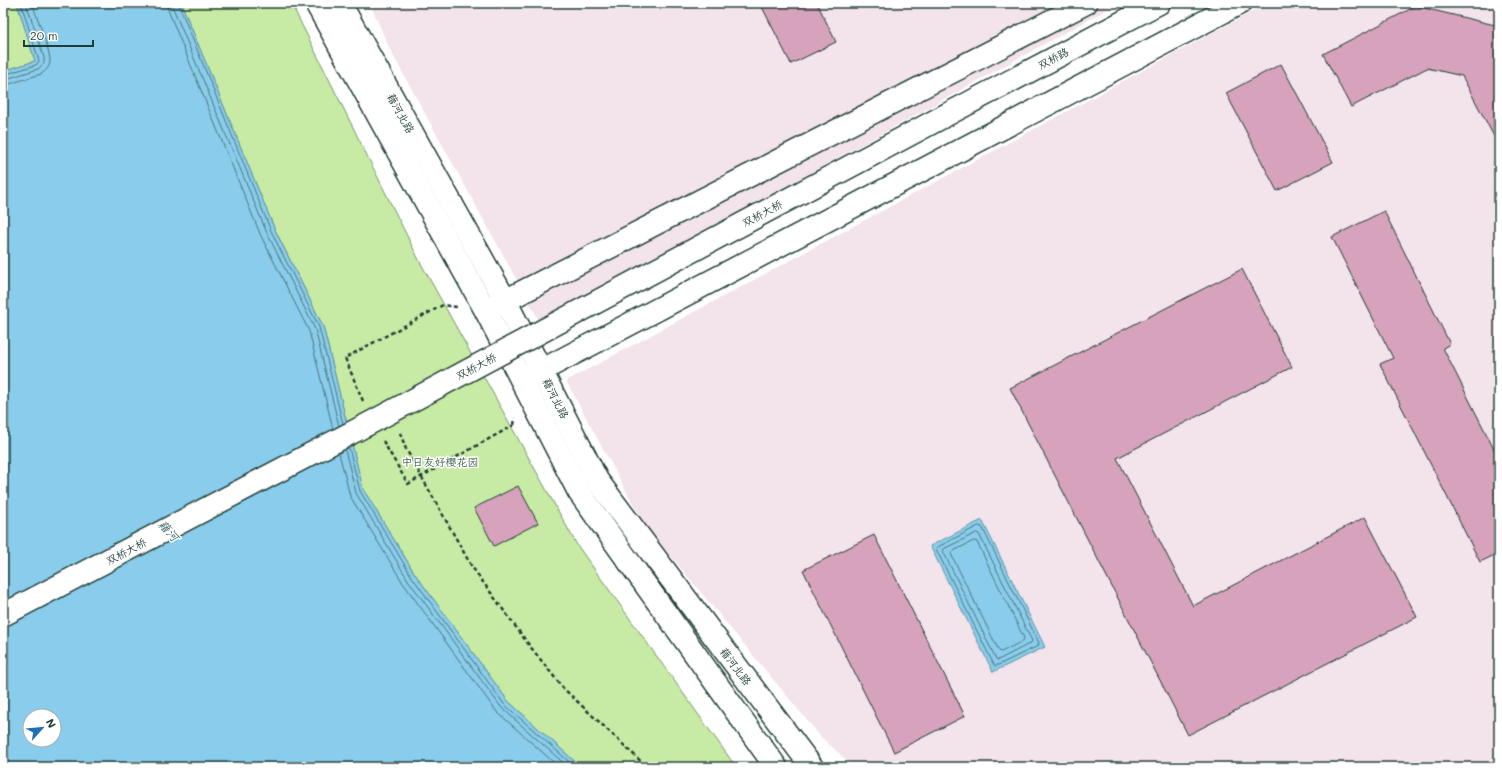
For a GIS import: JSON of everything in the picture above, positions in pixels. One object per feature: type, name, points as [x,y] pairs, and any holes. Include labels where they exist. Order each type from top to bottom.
[{"type":"main road","name":"藉河北路","points":[[316,3],[486,311],[579,492],[776,767]]},
{"type":"main road","name":"藉河北路","points":[[340,3],[505,300],[597,480],[805,760],[812,767]]},
{"type":"main road","points":[[486,311],[1086,3]]},
{"type":"main road","name":"双桥路","points":[[948,114],[1159,3]]},
{"type":"main road","points":[[522,381],[1240,3]]},
{"type":"main road","name":"双桥大桥","points":[[3,615],[372,422],[948,114]]},
{"type":"path","points":[[443,305],[345,358],[372,422],[408,484],[514,425]]},
{"type":"path","points":[[397,428],[406,449],[472,567],[528,645],[563,688],[647,767]]},
{"type":"shaded area","points":[[370,3],[1119,3],[540,322],[389,48]]},
{"type":"shaded area","points":[[1268,3],[1499,3],[1499,767],[854,767],[821,737],[644,524],[566,381]]},
{"type":"green space","points":[[3,3],[17,3],[35,61],[3,71]]},
{"type":"green space","name":"中日友好樱花园","points":[[181,3],[291,3],[419,260],[577,545],[736,767],[581,767],[508,701],[415,574],[363,489],[323,326],[275,230]]},
{"type":"water","name":"藉河","points":[[17,3],[181,3],[275,230],[323,326],[363,489],[415,574],[508,701],[581,767],[3,767],[3,71],[35,61]]},
{"type":"water","points":[[982,520],[1045,647],[993,672],[930,546]]},
{"type":"building","points":[[760,3],[817,3],[836,42],[791,64]]},
{"type":"building","points":[[1416,6],[1499,26],[1499,146],[1462,76],[1427,68],[1351,107],[1323,54]]},
{"type":"building","points":[[1281,64],[1333,162],[1277,191],[1226,93]]},
{"type":"building","points":[[1384,211],[1450,344],[1443,348],[1499,459],[1499,553],[1480,562],[1380,364],[1393,358],[1332,237]]},
{"type":"building","points":[[1242,269],[1292,367],[1117,458],[1193,606],[1365,517],[1417,617],[1188,735],[1010,388]]},
{"type":"building","points":[[518,486],[538,523],[494,546],[474,508]]},
{"type":"building","points":[[874,535],[965,716],[894,752],[803,570]]}]
